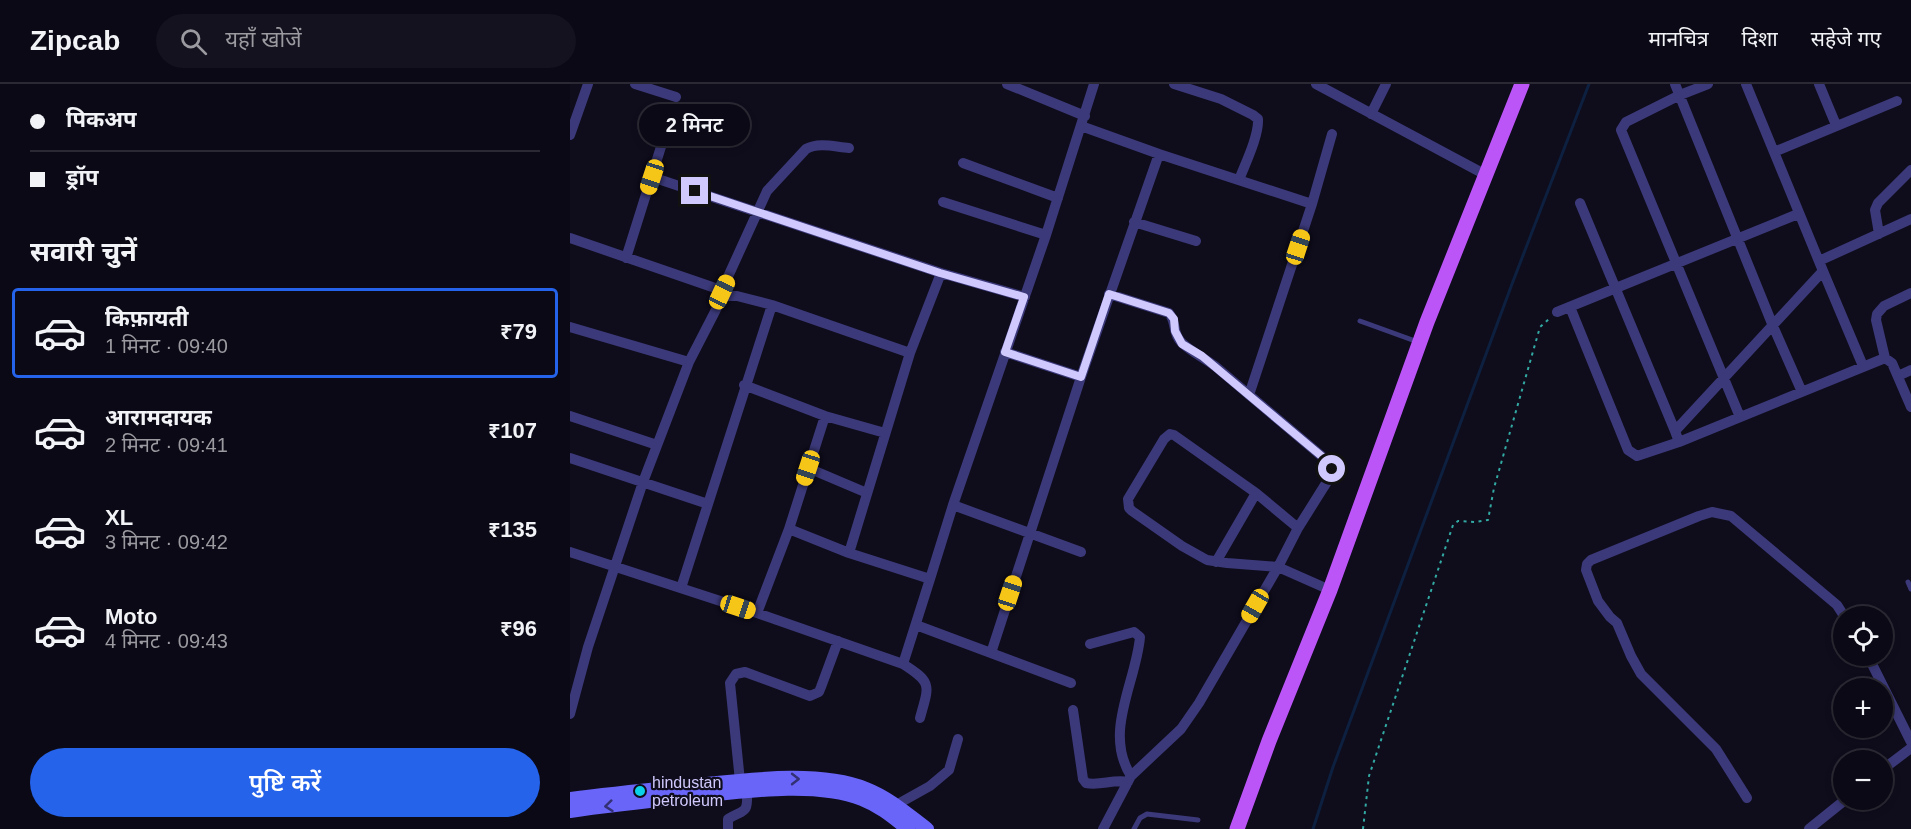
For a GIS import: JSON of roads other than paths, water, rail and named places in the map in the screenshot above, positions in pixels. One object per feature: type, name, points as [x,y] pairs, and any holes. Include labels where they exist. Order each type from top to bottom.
[{"type":"main road","points":[[1237,829],[1269,741],[1330,590],[1419,343],[1522,84]]},
{"type":"main road","points":[[570,811],[809,778],[866,788],[894,818],[908,829]]},
{"type":"main road","points":[[570,799],[743,786]]},
{"type":"main road","points":[[894,818],[927,829]]},
{"type":"street","points":[[570,135],[588,84]]},
{"type":"street","points":[[635,84],[676,97]]},
{"type":"street","points":[[1007,84],[1083,121],[1159,154],[1312,204]]},
{"type":"street","points":[[903,664],[953,505],[1046,235],[1094,84]]},
{"type":"street","points":[[1174,84],[1221,99],[1258,119],[1251,149],[1239,180]]},
{"type":"street","points":[[1316,84],[1486,175]]},
{"type":"street","points":[[1371,114],[1386,84]]},
{"type":"street","points":[[1675,84],[1802,392]]},
{"type":"street","points":[[1708,84],[1626,122],[1622,130],[1740,417]]},
{"type":"street","points":[[1746,84],[1863,366]]},
{"type":"street","points":[[1818,84],[1836,125]]},
{"type":"street","points":[[1774,152],[1897,101]]},
{"type":"street","points":[[627,258],[665,134]]},
{"type":"street","points":[[1249,395],[1312,204],[1332,134]]},
{"type":"street","points":[[570,714],[613,566],[657,445],[689,362],[772,184],[806,149],[817,144],[849,148]]},
{"type":"street","points":[[990,653],[1109,294],[1159,154]]},
{"type":"street","points":[[963,163],[1058,198]]},
{"type":"street","points":[[1879,234],[1875,210],[1878,203],[1911,170]]},
{"type":"street","points":[[652,177],[940,273],[1024,297]]},
{"type":"street","points":[[943,202],[1046,235]]},
{"type":"street","points":[[1580,203],[1679,442]]},
{"type":"street","points":[[1557,312],[1798,214]]},
{"type":"street","points":[[1675,431],[1773,326],[1821,266],[1911,219]]},
{"type":"street","points":[[1134,222],[1196,241]]},
{"type":"street","points":[[570,238],[722,294],[772,305],[910,353]]},
{"type":"street","points":[[849,553],[910,353],[940,273]]},
{"type":"street","points":[[1911,293],[1884,306],[1877,314],[1876,320],[1885,358],[1892,363],[1911,407]]},
{"type":"street","points":[[1103,829],[1130,779],[1181,729],[1199,703],[1298,528],[1330,477],[1332,469],[1325,459],[1249,395],[1202,356],[1182,344],[1175,331],[1174,319],[1169,313],[1109,294]]},
{"type":"street","points":[[681,588],[744,385],[772,305]]},
{"type":"street","points":[[1570,308],[1628,450],[1637,456],[1679,442],[1885,358]]},
{"type":"street","points":[[570,327],[689,362]]},
{"type":"street","points":[[1005,352],[1081,377]]},
{"type":"street","points":[[1898,376],[1911,370]]},
{"type":"street","points":[[744,385],[825,416],[885,434]]},
{"type":"street","points":[[570,416],[657,445]]},
{"type":"street","points":[[757,613],[789,529],[825,416]]},
{"type":"street","points":[[1298,528],[1256,493],[1177,436],[1170,434],[1164,439],[1130,494],[1128,504],[1132,511],[1182,546],[1207,560],[1278,567],[1330,590]]},
{"type":"street","points":[[570,458],[708,504]]},
{"type":"street","points":[[808,468],[867,493]]},
{"type":"street","points":[[1216,562],[1256,493]]},
{"type":"street","points":[[953,505],[1081,552]]},
{"type":"street","points":[[1747,798],[1716,749],[1641,674],[1617,623],[1598,601],[1586,570],[1587,564],[1591,560],[1699,516],[1712,512],[1722,513],[1731,516],[1838,606]]},
{"type":"street","points":[[789,529],[849,553],[930,579]]},
{"type":"street","points":[[570,552],[903,664],[919,674],[926,683],[927,689],[920,718]]},
{"type":"street","points":[[916,625],[1071,682]]},
{"type":"street","points":[[1090,644],[1134,632],[1139,634],[1133,676],[1119,732],[1123,760],[1130,779]]},
{"type":"street","points":[[728,829],[728,819],[744,812],[747,808],[731,700],[732,678],[740,672],[745,672],[810,696],[819,692],[838,641]]},
{"type":"street","points":[[1873,666],[1911,742]]},
{"type":"street","points":[[1073,710],[1083,779],[1086,783],[1130,779]]},
{"type":"street","points":[[894,818],[949,770],[958,739]]},
{"type":"street","points":[[1893,762],[1911,748]]},
{"type":"street","points":[[1809,829],[1833,810]]},
{"type":"lane","points":[[1360,321],[1419,343]]},
{"type":"lane","points":[[1908,582],[1911,589]]},
{"type":"lane","points":[[1134,829],[1140,818],[1147,813],[1198,820]]},
{"type":"waterway","points":[[1313,829],[1333,767],[1512,284],[1589,84]]},
{"type":"place","name":"hindustan petroleum","points":[[640,791]]}]
